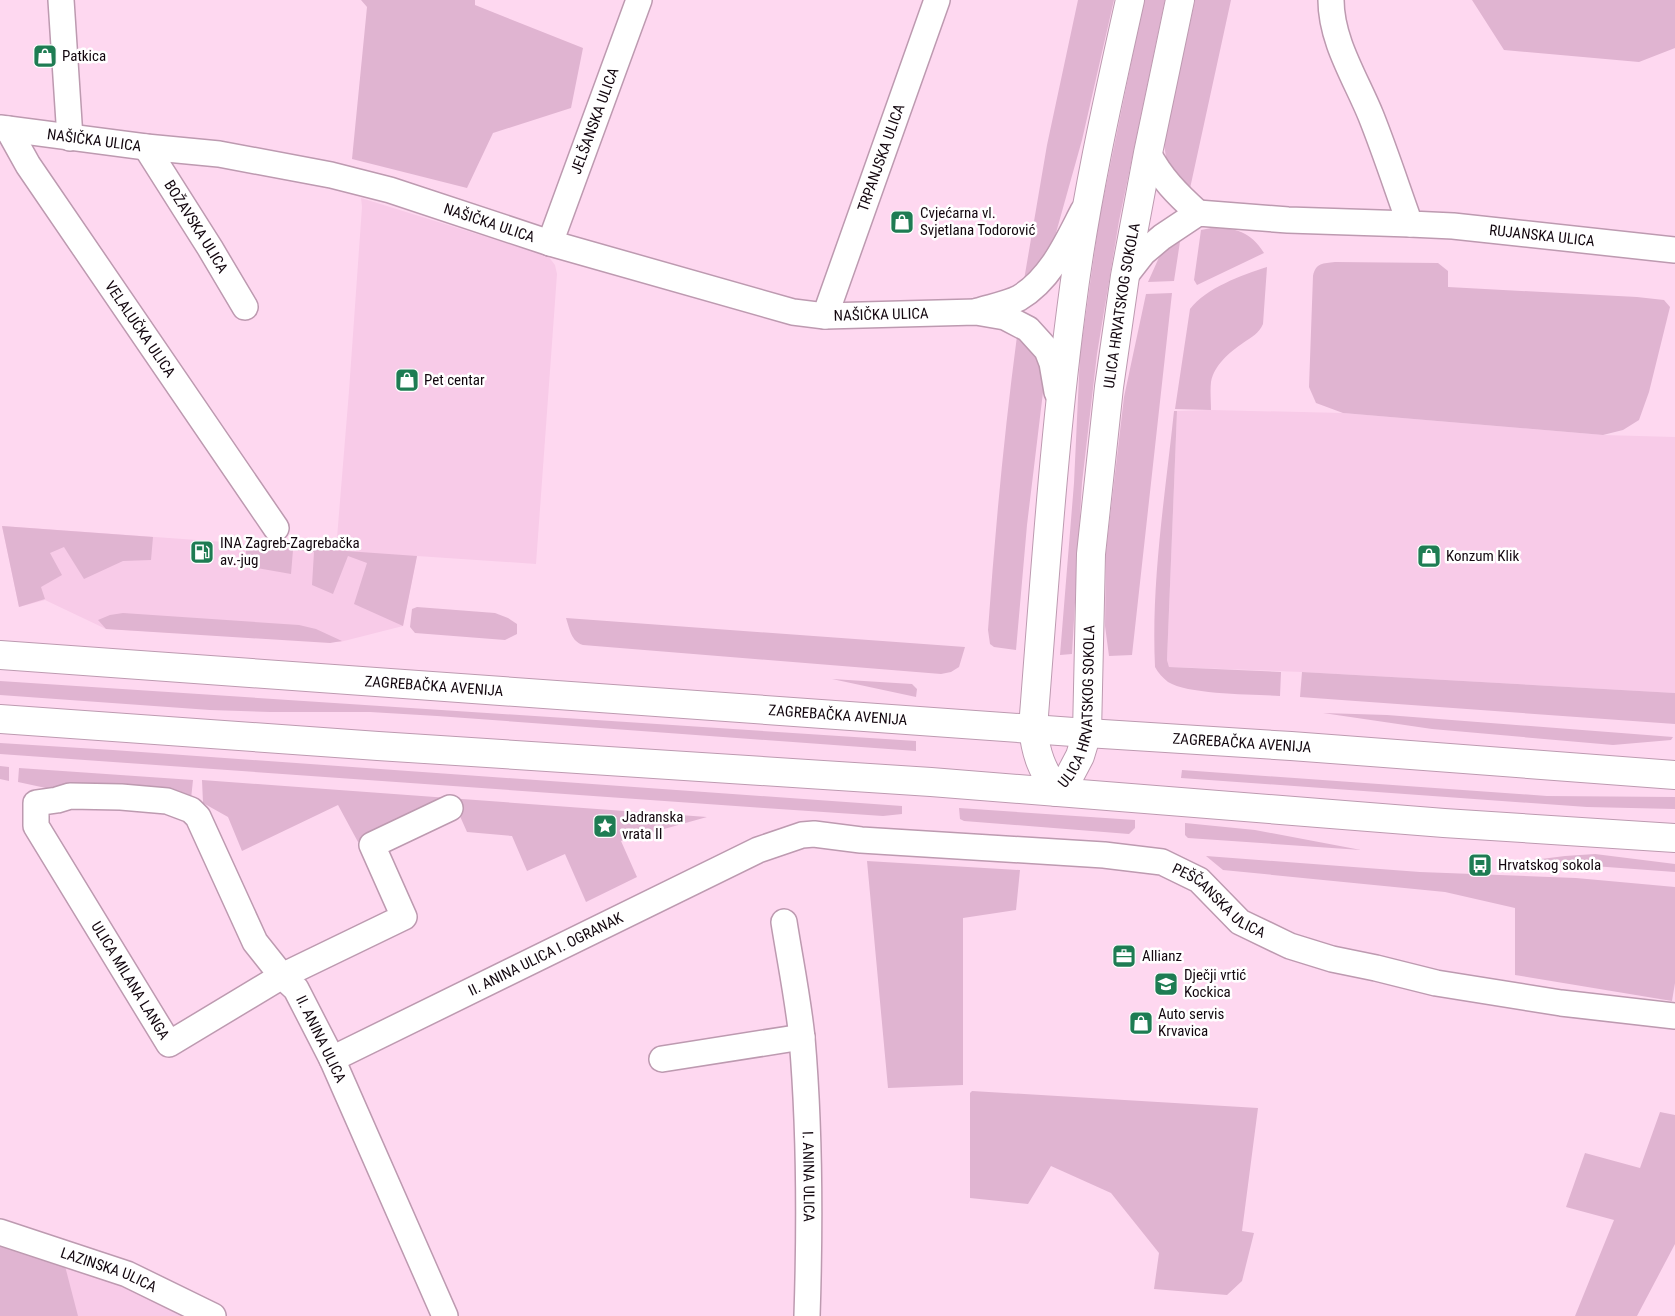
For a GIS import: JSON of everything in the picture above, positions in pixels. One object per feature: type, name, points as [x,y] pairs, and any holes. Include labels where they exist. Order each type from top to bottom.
[{"type":"main road","name":"ULICA HRVATSKOG SOKOLA","points":[[1130,0],[1088,201],[1071,310],[1059,412],[1033,728],[1036,750],[1044,772],[1056,792],[1070,775],[1080,756],[1086,733],[1091,554],[1109,388],[1125,276],[1180,0]]},
{"type":"main road","name":"ZAGREBAČKA AVENIJA","points":[[0,655],[1086,733],[1310,747],[1675,775]]},
{"type":"main road","points":[[0,719],[931,782],[1444,823],[1675,838]]},
{"type":"street","points":[[61,0],[70,138]]},
{"type":"street","name":"JELŠANSKA ULICA","points":[[550,243],[639,0]]},
{"type":"street","name":"TRPANJSKA ULICA","points":[[825,316],[937,0]]},
{"type":"street","points":[[1331,0],[1333,22],[1340,45],[1371,116],[1410,224]]},
{"type":"street","name":"NAŠIČKA ULICA","points":[[4,129],[219,154],[331,175],[390,190],[550,243],[793,312],[825,316],[976,312],[1005,318],[1028,329],[1040,340],[1047,350],[1052,362],[1059,412]]},
{"type":"street","name":"VELALUČKA ULICA","points":[[4,129],[276,528]]},
{"type":"street","name":"BOŽAVSKA ULICA","points":[[146,147],[245,307]]},
{"type":"street","points":[[1125,276],[1149,247],[1198,213],[1165,181],[1148,153]]},
{"type":"street","name":"NAŠIČKA ULICA","points":[[976,312],[1018,298],[1047,274],[1063,250],[1088,201]]},
{"type":"street","name":"RUJANSKA ULICA","points":[[1198,213],[1288,220],[1452,226],[1675,250]]},
{"type":"street","name":"II. ANINA ULICA","points":[[36,803],[70,796],[95,795],[167,802],[191,810],[198,817],[255,942],[282,976],[296,989],[332,1059],[445,1316]]},
{"type":"street","name":"ULICA MILANA LANGA","points":[[36,803],[36,826],[170,1044],[282,976]]},
{"type":"street","points":[[282,976],[404,917],[372,845],[450,808]]},
{"type":"street","name":"PEŠČANSKA ULICA","points":[[758,850],[802,835],[814,834],[861,840],[1104,855],[1162,862],[1199,880],[1240,922],[1290,946],[1324,957],[1436,983],[1561,1002],[1675,1016]]},
{"type":"street","name":"II. ANINA ULICA I. OGRANAK","points":[[332,1059],[758,850]]},
{"type":"street","name":"I. ANINA ULICA","points":[[784,922],[802,1037],[809,1148],[807,1316]]},
{"type":"street","points":[[662,1059],[802,1037]]},
{"type":"street","name":"LAZINSKA ULICA","points":[[0,1232],[127,1274],[213,1316]]},
{"type":"shaded area","points":[[361,0],[475,0],[475,5],[583,48],[571,108],[493,133],[467,188],[352,159],[367,7]]},
{"type":"shaded area","points":[[1078,0],[1114,0],[1082,140],[1054,240],[1047,254],[1024,280],[1047,145]]},
{"type":"shaded area","points":[[1144,0],[1165,0],[1119,221],[1097,354],[1082,483],[1072,654],[1060,655],[1074,483],[1080,355],[1099,220]]},
{"type":"shaded area","points":[[1195,0],[1231,0],[1189,193],[1167,164],[1164,144]]},
{"type":"shaded area","points":[[1472,0],[1675,0],[1675,48],[1639,62],[1504,50]]},
{"type":"shaded area","points":[[361,198],[548,256],[555,265],[557,274],[536,564],[417,556],[403,626],[340,642],[106,629],[45,600],[19,607],[2,526],[336,550],[349,391],[362,207]]},
{"type":"shaded area","points":[[1211,228],[1242,232],[1248,235],[1264,253],[1197,285],[1194,280],[1201,230]]},
{"type":"shaded area","points":[[1181,235],[1174,281],[1148,282],[1161,253]]},
{"type":"shaded area","points":[[1335,262],[1438,263],[1448,271],[1448,287],[1664,300],[1670,307],[1649,392],[1639,420],[1623,430],[1603,435],[1343,413],[1316,403],[1309,387],[1313,276],[1318,266]]},
{"type":"shaded area","points":[[1267,267],[1263,324],[1255,335],[1228,355],[1215,370],[1211,382],[1211,410],[1175,409],[1190,309],[1197,301],[1215,289],[1236,278]]},
{"type":"shaded area","points":[[1172,293],[1132,655],[1109,656],[1105,626],[1106,551],[1124,397],[1146,294]]},
{"type":"shaded area","points":[[1017,336],[1040,360],[1044,384],[1027,525],[1016,650],[994,647],[990,644],[988,630],[1000,483]]},
{"type":"shaded area","points":[[1174,411],[1177,411],[1167,660],[1169,667],[1281,672],[1280,696],[1206,692],[1178,686],[1168,682],[1155,667],[1154,635],[1157,571]]},
{"type":"shaded area","name":"Konzum Klik","points":[[1177,411],[1343,413],[1603,435],[1675,437],[1675,693],[1302,672],[1169,667],[1167,660]]},
{"type":"shaded area","points":[[2,526],[153,537],[151,560],[123,561],[84,579],[64,547],[50,553],[62,575],[41,587],[45,599],[19,607]]},
{"type":"shaded area","points":[[246,544],[417,556],[403,626],[354,604],[367,563],[348,556],[333,594],[312,585],[314,552],[293,550],[291,574],[246,566]]},
{"type":"shaded area","points":[[417,607],[495,613],[517,624],[517,634],[505,640],[415,633],[410,627],[412,609]]},
{"type":"shaded area","points":[[123,613],[299,625],[316,629],[342,641],[330,643],[106,629],[98,620],[110,615]]},
{"type":"shaded area","points":[[566,618],[965,647],[959,667],[951,672],[941,674],[583,645],[573,638]]},
{"type":"shaded area","points":[[1302,672],[1675,693],[1675,724],[1300,697]]},
{"type":"shaded area","points":[[832,679],[912,684],[917,689],[916,697]]},
{"type":"shaded area","points":[[0,681],[916,741],[916,751],[437,716],[370,712],[210,710],[0,695]]},
{"type":"shaded area","points":[[1323,713],[1387,715],[1673,737],[1671,740],[1613,745],[1432,729]]},
{"type":"shaded area","points":[[0,743],[902,806],[902,814],[883,816],[0,754]]},
{"type":"shaded area","points":[[0,766],[9,767],[9,781],[0,779]]},
{"type":"shaded area","points":[[19,768],[193,780],[191,799],[55,790],[18,782]]},
{"type":"shaded area","points":[[1182,770],[1547,796],[1675,797],[1675,809],[1587,807],[1181,778]]},
{"type":"shaded area","points":[[202,780],[707,817],[621,841],[637,877],[586,902],[565,854],[527,871],[512,836],[467,832],[459,814],[441,802],[358,842],[338,805],[242,851],[228,817],[203,803]]},
{"type":"shaded area","points":[[959,808],[1135,820],[1135,828],[1129,834],[964,821],[960,819]]},
{"type":"shaded area","points":[[1185,823],[1255,830],[1361,850],[1188,838],[1185,835]]},
{"type":"shaded area","points":[[1595,854],[1675,864],[1675,872],[1525,861]]},
{"type":"shaded area","points":[[1206,856],[1420,872],[1576,878],[1675,887],[1675,983],[1672,1001],[1515,975],[1515,908],[1445,892],[1223,870]]},
{"type":"shaded area","points":[[867,861],[1020,870],[1016,910],[963,918],[963,1085],[888,1088]]},
{"type":"shaded area","points":[[972,1091],[1258,1108],[1242,1231],[1254,1233],[1242,1281],[1227,1295],[1154,1289],[1159,1253],[1111,1193],[1051,1166],[1028,1204],[970,1198],[970,1093]]},
{"type":"shaded area","points":[[1660,1112],[1675,1115],[1675,1244],[1637,1316],[1575,1316],[1614,1220],[1566,1207],[1585,1153],[1640,1168]]},
{"type":"shaded area","points":[[0,1241],[65,1266],[78,1316],[0,1316]]},
{"type":"shaded area","points":[[65,1266],[134,1291],[185,1316],[0,1316]]},
{"type":"place","name":"Patkica","points":[[45,56]]},
{"type":"place","name":"Cvjećarna vl. Svjetlana Todorović","points":[[902,222]]},
{"type":"place","name":"Pet centar","points":[[407,380]]},
{"type":"place","name":"INA Zagreb-Zagrebačka av.-jug","points":[[202,552]]},
{"type":"place","name":"Konzum Klik","points":[[1429,556]]},
{"type":"place","name":"Jadranska vrata II","points":[[605,826]]},
{"type":"place","name":"Hrvatskog sokola","points":[[1480,865]]},
{"type":"place","name":"Allianz","points":[[1124,956]]},
{"type":"place","name":"Dječji vrtić Kockica","points":[[1166,984]]},
{"type":"place","name":"Auto servis Krvavica","points":[[1141,1023]]}]
